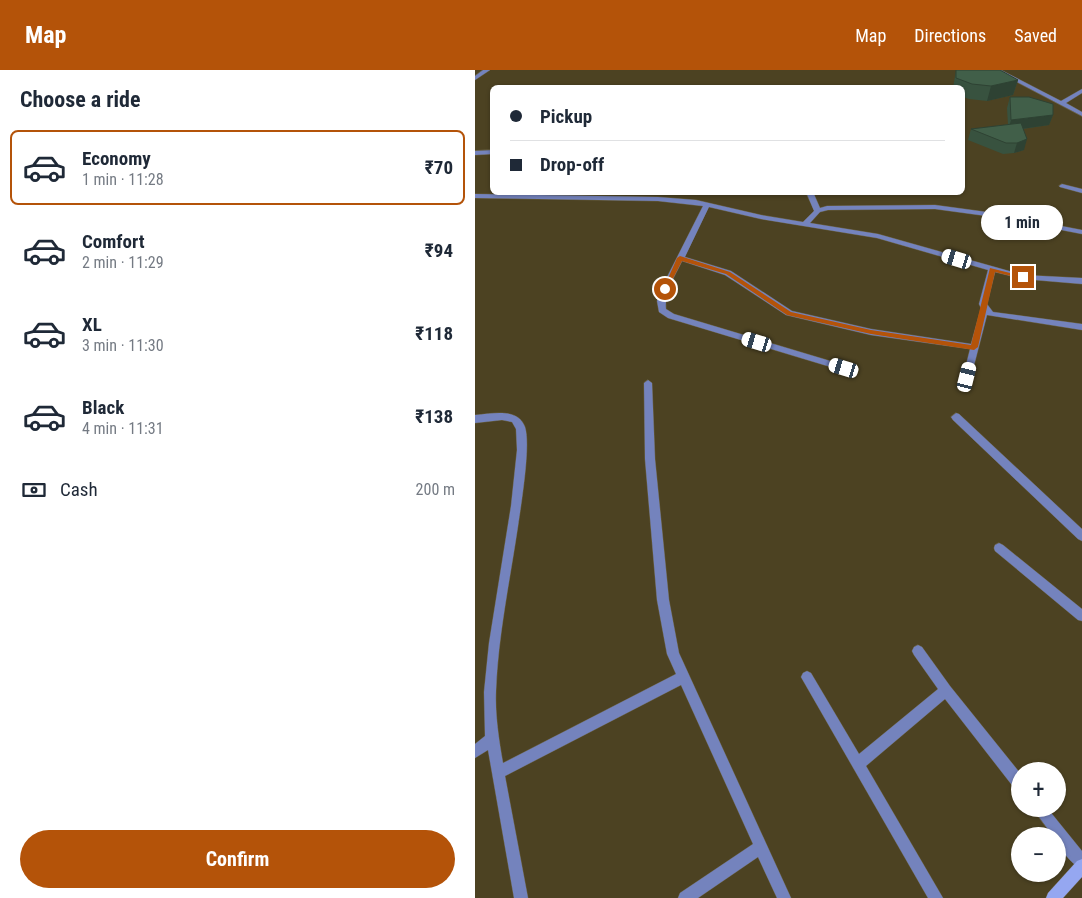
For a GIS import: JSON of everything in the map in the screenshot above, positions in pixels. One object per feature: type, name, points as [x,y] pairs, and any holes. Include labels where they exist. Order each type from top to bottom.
[{"type":"street","points":[[475,78],[487,70]]},
{"type":"street","points":[[997,70],[1082,114]]},
{"type":"street","points":[[1061,103],[1082,91]]},
{"type":"street","points":[[475,153],[490,152]]},
{"type":"street","points":[[1062,186],[1082,192]]},
{"type":"street","points":[[696,202],[700,195]]},
{"type":"street","points":[[811,195],[818,211]]},
{"type":"street","points":[[475,196],[696,202],[761,217],[879,236],[992,270],[1023,277],[1082,281]]},
{"type":"street","points":[[707,204],[661,301],[662,310],[671,316],[844,368]]},
{"type":"street","points":[[805,224],[818,211],[827,208],[935,207],[994,215],[1082,232]]},
{"type":"street","points":[[680,258],[728,273],[789,313],[871,332],[974,347]]},
{"type":"street","points":[[992,270],[983,304],[991,314],[1082,326]]},
{"type":"street","points":[[967,377],[985,308]]},
{"type":"street","points":[[648,383],[650,459],[663,600],[673,654],[784,898]]},
{"type":"street","points":[[475,419],[503,416],[515,419],[521,428],[522,450],[516,506],[495,643],[490,692],[492,739],[521,898]]},
{"type":"street","points":[[957,417],[1082,536]]},
{"type":"street","points":[[999,548],[1082,616]]},
{"type":"street","points":[[918,652],[1011,773]]},
{"type":"street","points":[[499,772],[683,677]]},
{"type":"street","points":[[807,678],[936,898]]},
{"type":"street","points":[[858,764],[946,690]]},
{"type":"street","points":[[475,752],[492,739]]},
{"type":"street","points":[[1046,817],[1082,864],[1053,898]]},
{"type":"street","points":[[685,898],[761,847]]},
{"type":"building","points":[[956,70],[1000,70],[1018,80],[991,86],[972,84],[956,78]]},
{"type":"building","points":[[1010,97],[1029,97],[1053,104],[1053,115],[1011,120]]},
{"type":"building","points":[[1021,123],[1027,139],[1017,143],[1006,143],[971,129]]},
{"type":"route","points":[[665,289],[680,258],[728,273],[789,313],[871,332],[974,347],[985,308],[983,304],[992,270],[1023,277]]}]
